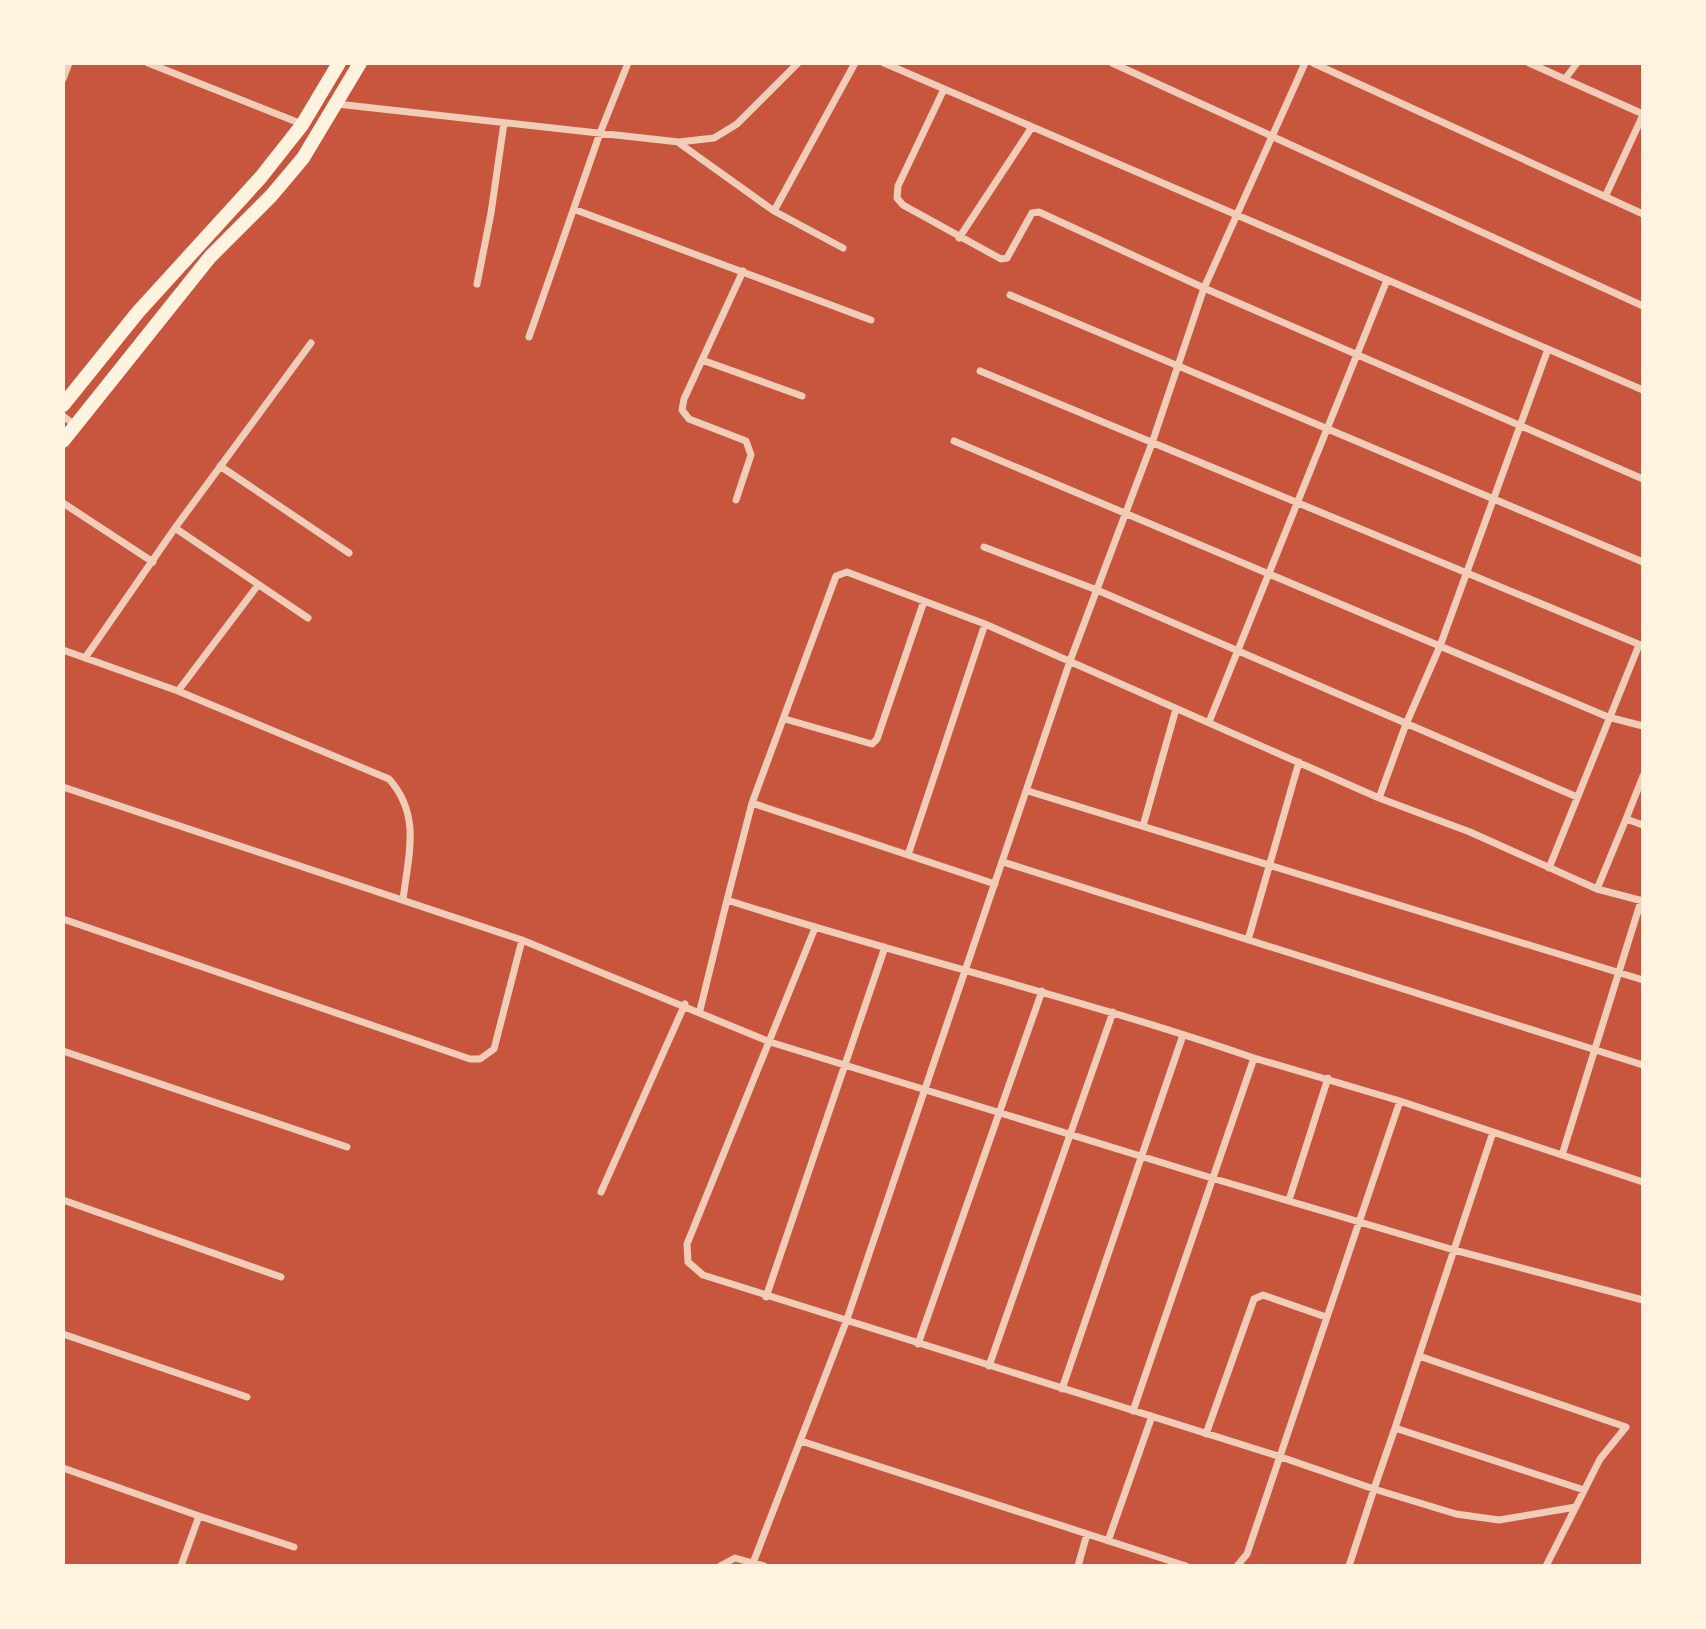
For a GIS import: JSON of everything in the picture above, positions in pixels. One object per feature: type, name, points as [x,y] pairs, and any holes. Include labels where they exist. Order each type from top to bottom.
[{"type":"highway","points":[[63,405],[138,312],[261,177],[302,125],[338,63]]},
{"type":"highway","points":[[63,441],[69,420],[210,257],[271,196],[303,158],[360,63]]},
{"type":"street","points":[[63,79],[69,63]]},
{"type":"street","points":[[148,63],[302,125]]},
{"type":"street","points":[[529,337],[576,210],[600,133],[628,63]]},
{"type":"street","points":[[336,103],[679,142],[714,138],[737,124],[797,63]]},
{"type":"street","points":[[774,211],[855,63]]},
{"type":"street","points":[[884,63],[1643,390]]},
{"type":"street","points":[[1112,63],[1643,306]]},
{"type":"street","points":[[752,1563],[846,1321],[1070,661],[1152,443],[1204,288],[1305,63]]},
{"type":"street","points":[[1313,63],[1643,214]]},
{"type":"street","points":[[1529,63],[1643,114],[1605,197]]},
{"type":"street","points":[[1565,79],[1577,63]]},
{"type":"street","points":[[944,89],[898,187],[897,198],[903,205],[959,238],[1001,259],[1007,258],[1032,213],[1039,212],[1204,288],[1643,479]]},
{"type":"street","points":[[477,284],[504,123]]},
{"type":"street","points":[[959,238],[1032,127]]},
{"type":"street","points":[[679,142],[774,211],[843,248]]},
{"type":"street","points":[[576,210],[871,320]]},
{"type":"street","points":[[736,500],[751,448],[746,441],[689,419],[682,410],[684,399],[743,271]]},
{"type":"street","points":[[1209,722],[1387,280]]},
{"type":"street","points":[[1010,295],[1177,368],[1643,562]]},
{"type":"street","points":[[85,658],[175,528],[311,343]]},
{"type":"street","points":[[1379,797],[1405,724],[1440,646],[1548,349]]},
{"type":"street","points":[[702,360],[802,396]]},
{"type":"street","points":[[980,372],[1641,645],[1608,717],[1549,868]]},
{"type":"street","points":[[954,441],[1608,717],[1643,726]]},
{"type":"street","points":[[220,466],[349,553]]},
{"type":"street","points":[[63,503],[153,562]]},
{"type":"street","points":[[175,528],[308,618]]},
{"type":"street","points":[[984,547],[1097,590],[1577,797]]},
{"type":"street","points":[[700,1010],[752,803],[836,576],[847,572],[985,624],[1379,797],[1470,832],[1597,889],[1642,901],[1562,1155]]},
{"type":"street","points":[[178,691],[258,585]]},
{"type":"street","points":[[785,719],[872,744],[877,739],[924,601]]},
{"type":"street","points":[[908,855],[985,624]]},
{"type":"street","points":[[63,650],[178,691],[389,779],[402,794],[409,811],[411,832],[403,900]]},
{"type":"street","points":[[1143,826],[1176,709]]},
{"type":"street","points":[[1248,940],[1299,762]]},
{"type":"street","points":[[1597,889],[1643,776]]},
{"type":"street","points":[[63,787],[522,940],[700,1010],[770,1042],[1454,1250],[1643,1300]]},
{"type":"street","points":[[1028,790],[1643,980]]},
{"type":"street","points":[[752,803],[995,884]]},
{"type":"street","points":[[1626,819],[1643,825]]},
{"type":"street","points":[[1003,862],[1643,1065]]},
{"type":"street","points":[[727,900],[815,928],[1113,1012],[1254,1058],[1328,1078],[1643,1182]]},
{"type":"street","points":[[63,919],[470,1059],[480,1059],[494,1049],[522,940]]},
{"type":"street","points":[[815,928],[687,1244],[688,1262],[703,1275],[1455,1514],[1499,1520],[1576,1507]]},
{"type":"street","points":[[766,1297],[885,947]]},
{"type":"street","points":[[918,1344],[1042,991]]},
{"type":"street","points":[[601,1192],[685,1004]]},
{"type":"street","points":[[989,1366],[1113,1012]]},
{"type":"street","points":[[1062,1389],[1183,1035]]},
{"type":"street","points":[[63,1051],[347,1147]]},
{"type":"street","points":[[1133,1411],[1254,1058]]},
{"type":"street","points":[[1289,1199],[1328,1078]]},
{"type":"street","points":[[1237,1566],[1247,1554],[1400,1101]]},
{"type":"street","points":[[1349,1566],[1493,1132]]},
{"type":"street","points":[[63,1200],[281,1277]]},
{"type":"street","points":[[1206,1434],[1254,1299],[1263,1295],[1326,1317]]},
{"type":"street","points":[[63,1334],[247,1397]]},
{"type":"street","points":[[1419,1356],[1626,1427],[1600,1459],[1546,1566]]},
{"type":"street","points":[[1108,1541],[1152,1416]]},
{"type":"street","points":[[1395,1428],[1584,1490]]},
{"type":"street","points":[[801,1441],[1186,1566]]},
{"type":"street","points":[[63,1468],[294,1547]]},
{"type":"street","points":[[181,1566],[199,1516]]},
{"type":"street","points":[[1078,1566],[1087,1534]]},
{"type":"street","points":[[720,1566],[735,1558],[764,1566]]}]
